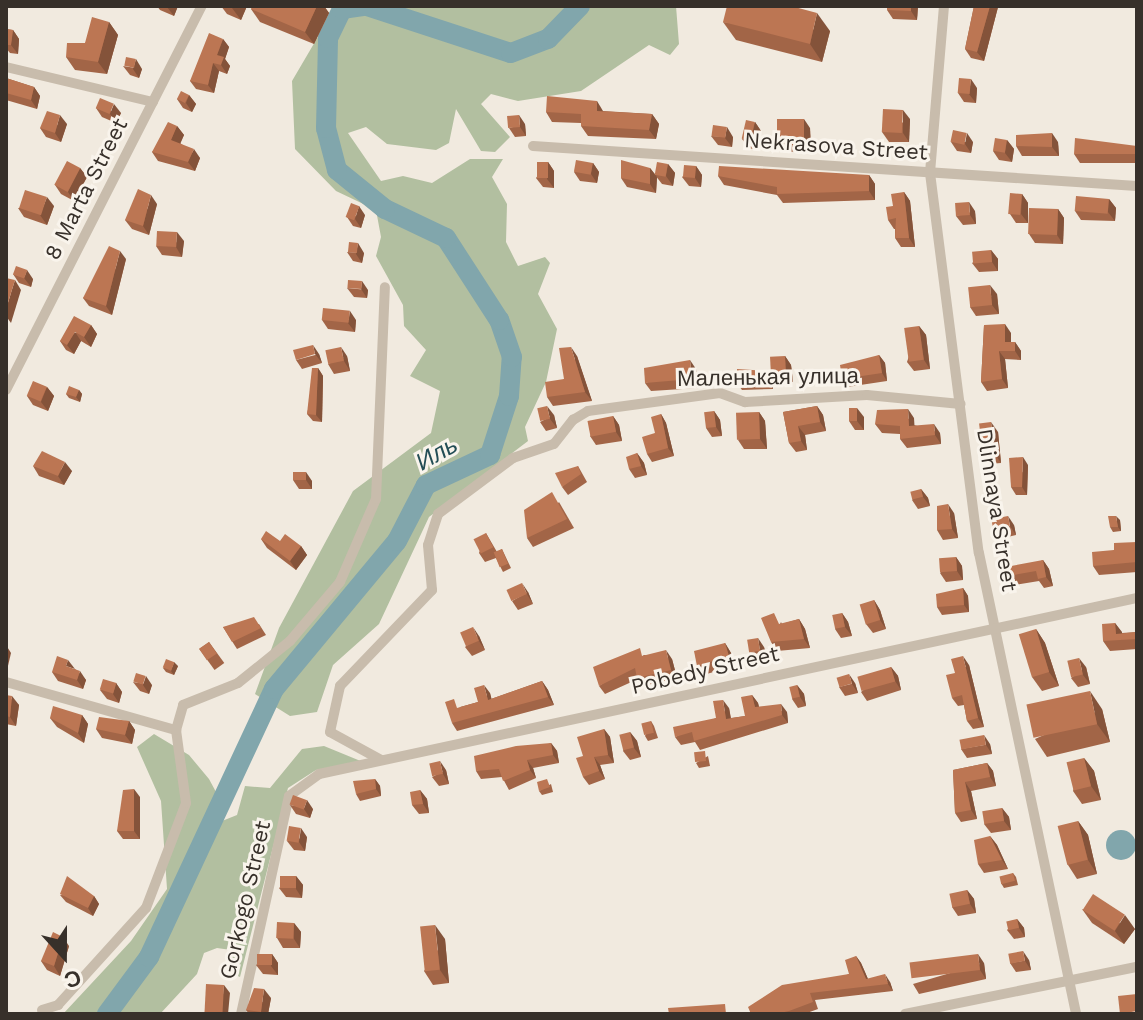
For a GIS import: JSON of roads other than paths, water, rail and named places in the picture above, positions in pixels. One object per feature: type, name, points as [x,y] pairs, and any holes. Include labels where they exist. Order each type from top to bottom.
[{"type":"street","name":"8 Marta Street","points":[[6,390],[202,6]]},
{"type":"street","name":"Dlinnaya Street","points":[[944,6],[930,173],[979,553],[997,625],[1076,1014]]},
{"type":"street","points":[[6,67],[153,102]]},
{"type":"street","name":"Nekrasova Street","points":[[533,146],[1137,186]]},
{"type":"street","points":[[42,1010],[58,1005],[146,908],[186,803],[176,730],[183,705],[238,683],[290,641],[340,582],[376,499],[385,287]]},
{"type":"street","name":"Маленькая улица","points":[[381,760],[330,732],[340,686],[432,590],[428,545],[438,514],[513,458],[554,444],[588,411],[720,393],[745,402],[867,395],[961,404]]},
{"type":"street","name":"Pobedy Street","points":[[289,796],[319,774],[997,625],[1137,598]]},
{"type":"street","points":[[6,682],[176,730]]},
{"type":"street","name":"Gorkogo Street","points":[[241,1014],[289,796]]},
{"type":"street","points":[[905,1014],[1137,967]]},
{"type":"water","points":[[1121,830],[1131,835],[1136,845],[1131,855],[1121,860],[1111,855],[1106,845],[1111,835]]},
{"type":"waterway","name":"Иль","points":[[107,1014],[149,957],[274,689],[397,541],[426,485],[490,455],[509,396],[512,357],[499,320],[446,238],[385,209],[337,170],[326,128],[328,38],[342,9],[363,6]]},
{"type":"waterway","name":"Иль","points":[[367,6],[511,53],[548,39],[580,6]]}]
